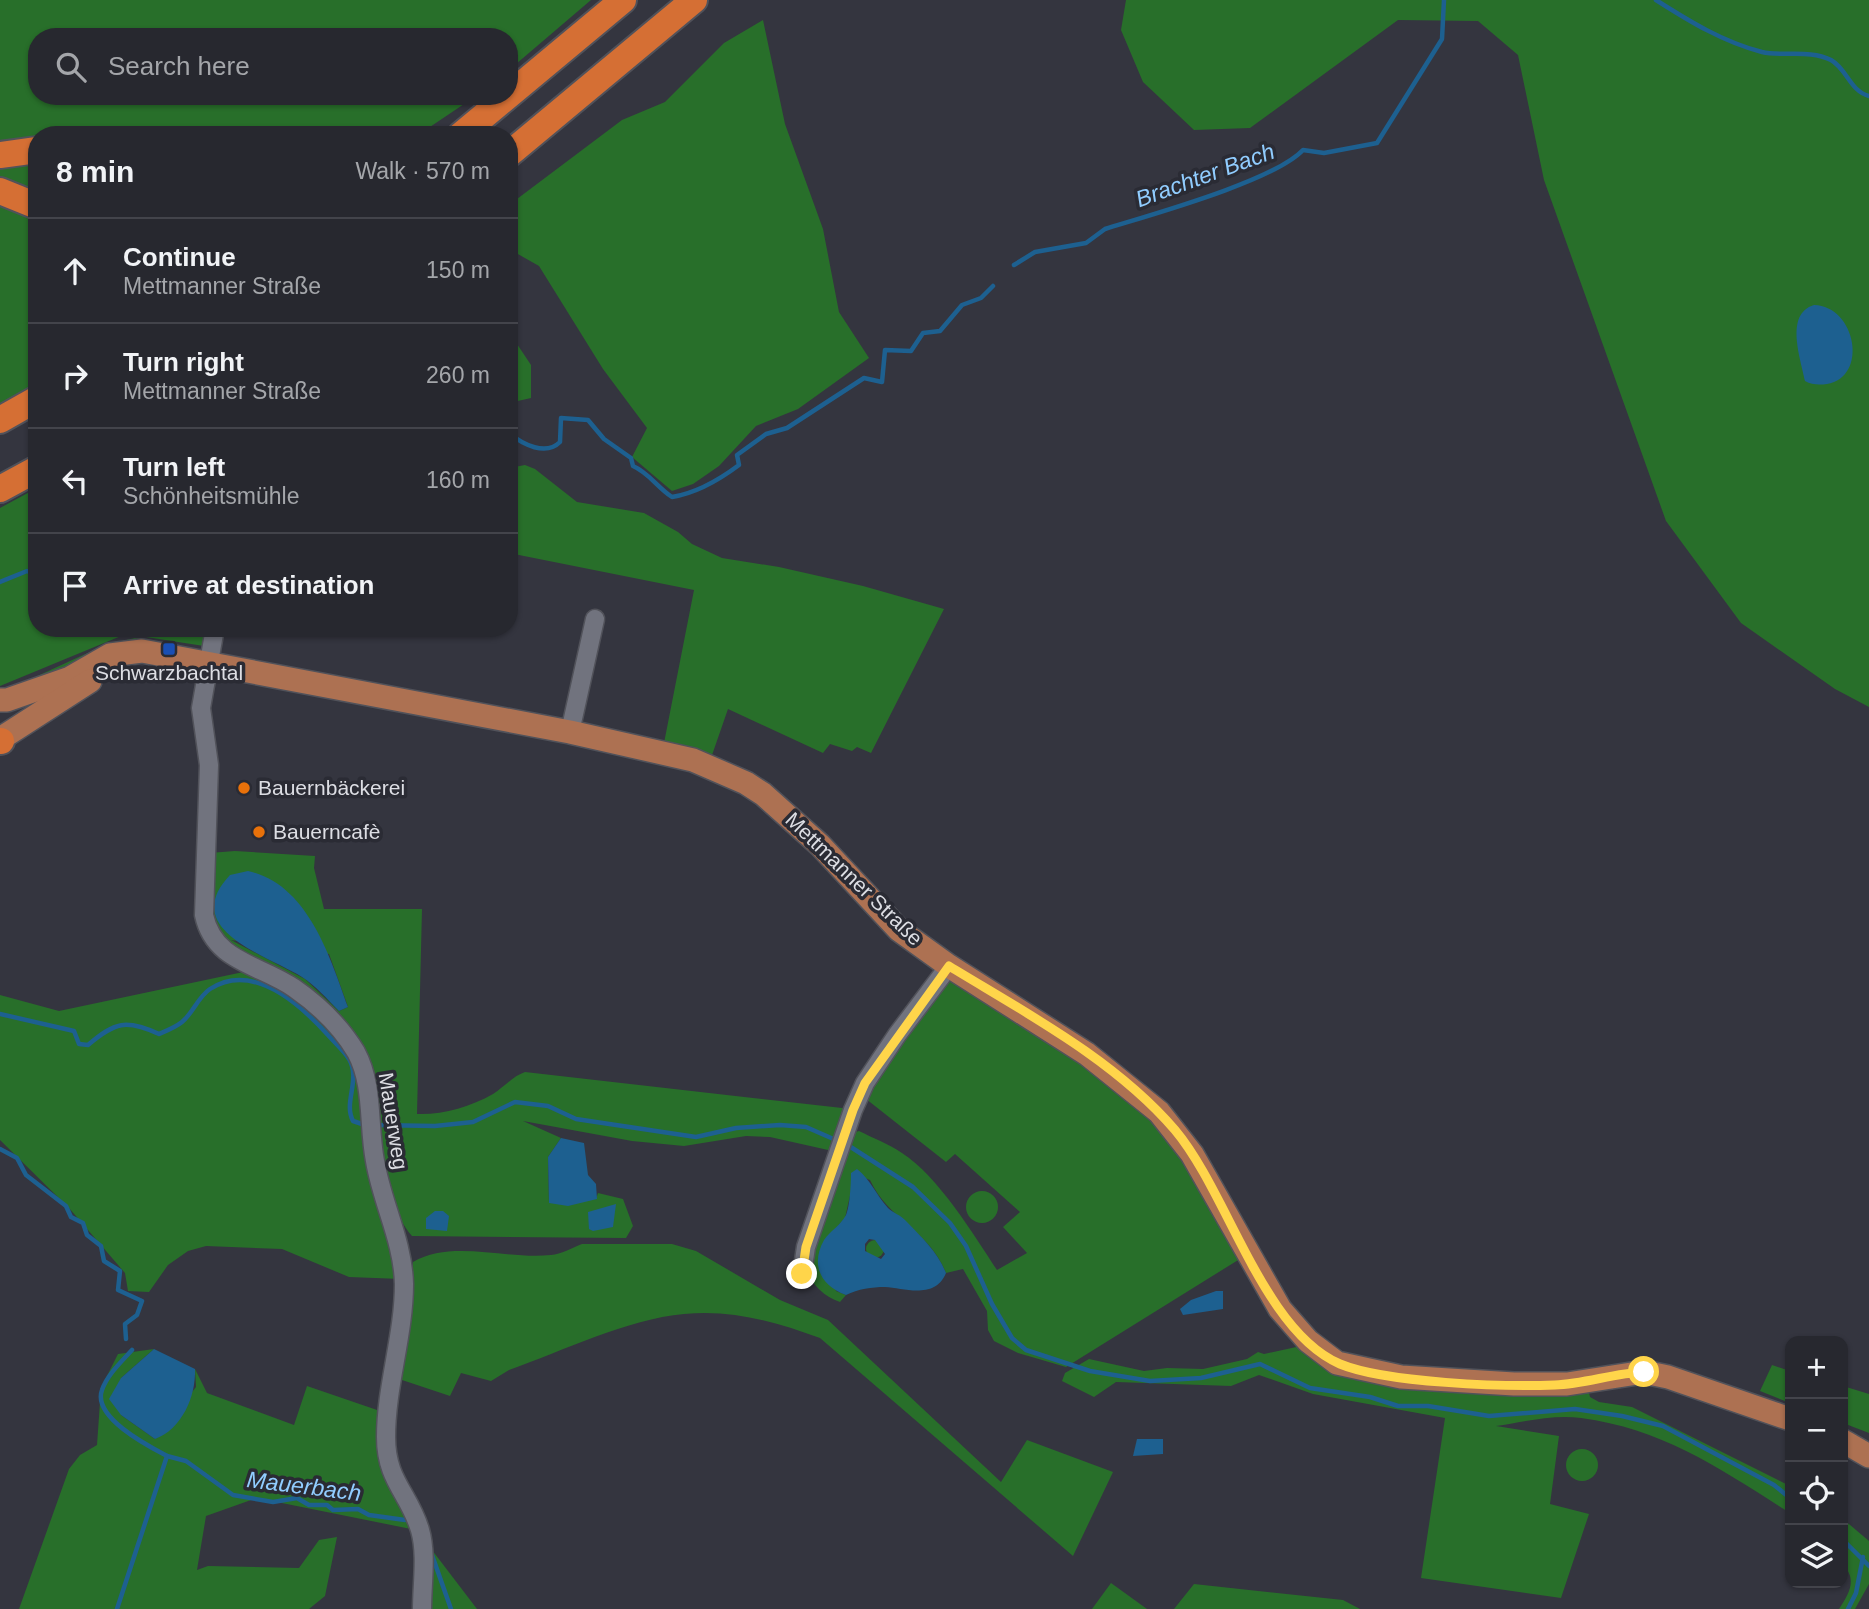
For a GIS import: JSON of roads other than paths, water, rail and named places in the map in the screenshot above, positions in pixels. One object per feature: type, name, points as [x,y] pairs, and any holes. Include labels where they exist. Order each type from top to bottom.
[{"type":"highway","points":[[518,90],[623,0]]},
{"type":"highway","points":[[518,147],[694,0]]},
{"type":"highway","points":[[473,126],[500,105]]},
{"type":"highway","points":[[462,126],[497,108]]},
{"type":"highway","points":[[0,155],[28,151]]},
{"type":"highway","points":[[0,191],[28,202]]},
{"type":"highway","points":[[0,420],[28,404]]},
{"type":"highway","points":[[0,436],[28,421]]},
{"type":"highway","points":[[0,489],[28,474]]},
{"type":"main road","name":"Mettmanner Straße","points":[[0,700],[7,701],[71,678],[110,654],[125,650],[569,732],[693,760],[746,783],[763,794],[820,845],[899,930],[949,966],[1087,1054],[1159,1112],[1192,1154],[1280,1309],[1308,1341],[1337,1363],[1401,1377],[1514,1384],[1567,1384],[1644,1372],[1668,1377],[1785,1417]]},
{"type":"main road","name":"Mettmanner Straße","points":[[0,740],[113,666],[161,656]]},
{"type":"main road","points":[[0,717],[71,678]]},
{"type":"main road","points":[[1848,1444],[1869,1456]]},
{"type":"street","points":[[569,732],[595,619]]},
{"type":"street","points":[[207,664],[213,637]]},
{"type":"street","name":"Mauerweg","points":[[207,664],[201,708],[209,765],[203,888],[206,924],[212,940],[230,956],[292,987],[336,1025],[360,1062],[383,1196],[400,1243],[404,1282],[386,1436],[389,1471],[419,1529],[422,1609]]},
{"type":"street","points":[[802,1274],[806,1247],[865,1083],[949,966]]},
{"type":"water","points":[[1814,305],[1828,308],[1840,317],[1852,342],[1849,369],[1840,379],[1827,384],[1805,381],[1798,350],[1799,318],[1805,310]]},
{"type":"water","points":[[248,871],[269,879],[286,891],[301,907],[324,945],[348,1007],[339,1011],[307,981],[250,950],[221,926],[214,911],[217,894],[230,875]]},
{"type":"water","points":[[561,1138],[584,1143],[588,1175],[596,1184],[597,1199],[568,1206],[549,1203],[548,1157]]},
{"type":"water","points":[[857,1169],[862,1173],[888,1208],[904,1219],[934,1251],[946,1273],[934,1287],[927,1290],[910,1290],[875,1287],[846,1295],[824,1280],[818,1266],[820,1249],[826,1237],[846,1215],[851,1173]],"holes":[[[869,1239],[875,1240],[885,1254],[881,1259],[865,1251],[865,1244]]]},
{"type":"water","points":[[616,1204],[613,1227],[593,1231],[589,1229],[588,1212]]},
{"type":"water","points":[[435,1211],[443,1211],[449,1216],[447,1231],[426,1229],[426,1218]]},
{"type":"water","points":[[1223,1291],[1223,1309],[1183,1315],[1180,1309],[1191,1300]]},
{"type":"water","points":[[154,1349],[195,1369],[193,1390],[186,1410],[173,1428],[155,1439],[121,1415],[109,1399],[121,1378]]},
{"type":"water","points":[[1137,1439],[1163,1439],[1163,1454],[1133,1456]]},
{"type":"waterway","name":"Brachter Bach","points":[[1014,265],[1035,252],[1086,243],[1105,229],[1239,185],[1288,162],[1303,150],[1324,153],[1377,143],[1442,39],[1444,0]]},
{"type":"waterway","points":[[1656,0],[1707,30],[1748,48],[1770,53],[1814,55],[1831,60],[1857,90],[1869,96]]},
{"type":"waterway","name":"Brachter Bach","points":[[518,439],[534,447],[548,448],[560,442],[561,418],[588,420],[604,439],[631,458],[633,466],[644,472],[672,497],[690,492],[716,481],[739,465],[737,455],[766,434],[787,428],[864,378],[882,382],[885,350],[911,351],[923,333],[940,331],[962,305],[981,298],[993,286]]},
{"type":"waterway","name":"Brachter Bach","points":[[0,582],[28,571]]},
{"type":"waterway","points":[[0,1014],[74,1031],[79,1044],[88,1045],[106,1031],[121,1025],[138,1026],[159,1034],[182,1022],[210,989],[226,982],[243,980],[259,983],[290,999],[317,1023],[347,1056],[353,1075],[350,1114],[353,1121],[365,1125]]},
{"type":"waterway","points":[[374,1125],[435,1126],[473,1122],[515,1102],[548,1106],[576,1119],[696,1137],[736,1128],[780,1125],[806,1127],[838,1141]]},
{"type":"waterway","points":[[846,1144],[913,1187],[950,1223],[966,1246],[992,1304],[1012,1338],[1026,1350],[1090,1371],[1150,1381],[1201,1378],[1260,1364],[1310,1388],[1370,1397],[1398,1406],[1428,1406],[1489,1416],[1575,1409],[1622,1416],[1663,1426],[1774,1485],[1785,1494]]},
{"type":"waterway","points":[[0,1149],[17,1158],[26,1175],[66,1206],[71,1217],[83,1223],[87,1235],[101,1246],[104,1261],[120,1271],[118,1290],[142,1301],[137,1315],[125,1324],[126,1339]]},
{"type":"waterway","points":[[117,1609],[167,1456],[113,1420],[101,1400],[107,1379],[132,1350]]},
{"type":"waterway","name":"Mauerbach","points":[[167,1456],[186,1461],[233,1495],[273,1502],[297,1498],[309,1505],[327,1505],[333,1510],[358,1509],[369,1515],[405,1520]]},
{"type":"waterway","points":[[1848,1545],[1869,1566]]},
{"type":"waterway","name":"Mauerbach","points":[[432,1555],[451,1609]]},
{"type":"waterway","points":[[1848,1609],[1856,1593],[1863,1557]]},
{"type":"place","name":"Schwarzbachtal","points":[[169,649]]},
{"type":"place","name":"Bauernbäckerei","points":[[244,788]]},
{"type":"place","name":"Bauerncafè","points":[[259,832]]}]
